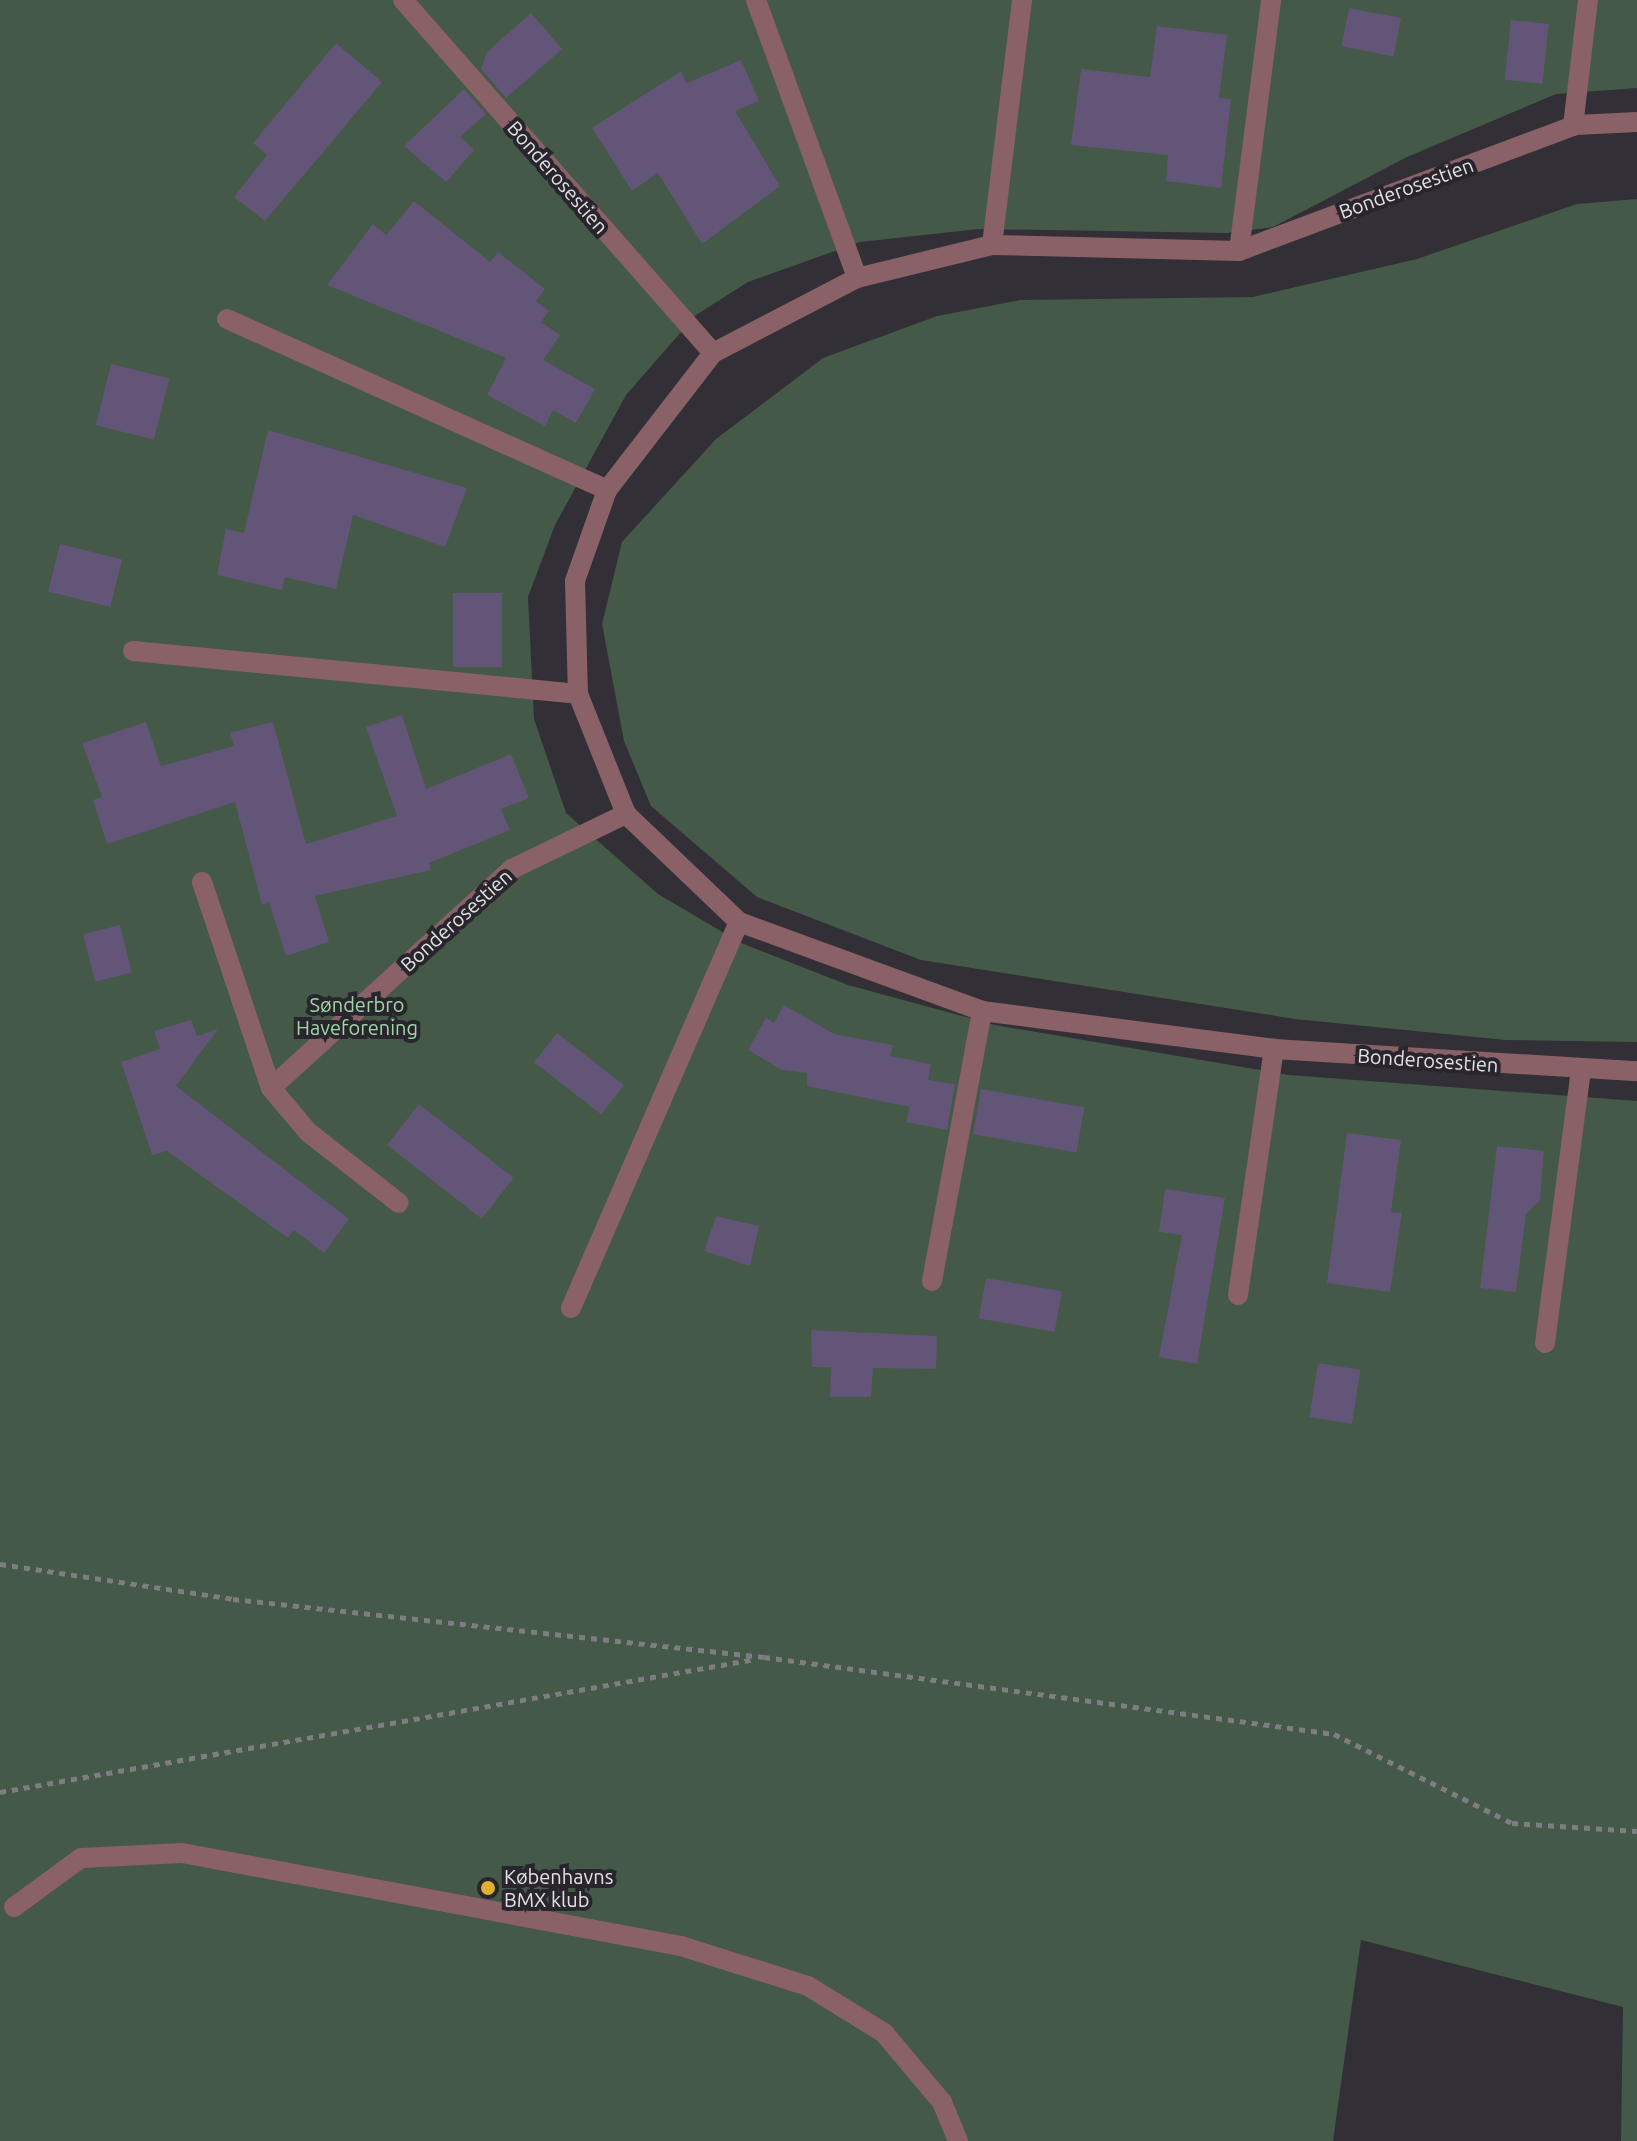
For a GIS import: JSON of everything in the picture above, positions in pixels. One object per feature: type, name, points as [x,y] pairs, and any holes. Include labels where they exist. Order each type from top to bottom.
[{"type":"lane","name":"Bonderosestien","points":[[403,0],[713,353]]},
{"type":"lane","points":[[756,0],[857,278]]},
{"type":"lane","points":[[992,245],[1022,0]]},
{"type":"lane","points":[[1239,251],[1271,0]]},
{"type":"lane","points":[[1573,126],[1588,0]]},
{"type":"lane","name":"Bonderosestien","points":[[1637,122],[1573,126],[1239,251],[992,245],[857,278],[713,353],[607,490],[575,581],[578,694],[626,814],[739,922],[982,1011],[1274,1049],[1581,1071],[1637,1071]]},
{"type":"lane","points":[[227,319],[607,490]]},
{"type":"lane","points":[[133,651],[578,694]]},
{"type":"lane","name":"Bonderosestien","points":[[271,1088],[512,869],[626,814]]},
{"type":"lane","points":[[202,882],[248,1036],[271,1088],[308,1132],[399,1203]]},
{"type":"lane","points":[[571,1308],[739,922]]},
{"type":"lane","points":[[932,1281],[982,1011]]},
{"type":"lane","points":[[1238,1295],[1274,1049]]},
{"type":"lane","points":[[1545,1343],[1581,1071]]},
{"type":"lane","points":[[14,1907],[81,1858],[182,1853],[681,1946],[808,1986],[884,2033],[942,2102],[958,2141]]},
{"type":"path","points":[[0,1564],[233,1599],[764,1657],[1334,1734],[1512,1823],[1637,1831]]},
{"type":"path","points":[[0,1792],[764,1657]]},
{"type":"green space","name":"Sønderbro Haveforening","points":[[0,0],[1637,0],[1637,88],[1556,94],[1407,157],[1273,227],[1227,233],[979,229],[860,242],[748,282],[696,315],[626,395],[555,525],[528,597],[534,719],[566,813],[658,894],[741,943],[848,985],[995,1025],[1289,1075],[1637,1101],[1637,2141],[1621,2141],[1623,2007],[1361,1940],[1333,2141],[0,2141]]},
{"type":"green space","points":[[1637,199],[1637,1042],[1506,1040],[1295,1019],[921,960],[757,897],[651,806],[624,741],[602,624],[622,542],[716,439],[823,358],[937,316],[1020,300],[1253,297],[1417,259],[1577,204]]},
{"type":"building","points":[[1349,8],[1401,18],[1394,56],[1342,46]]},
{"type":"building","points":[[531,13],[562,49],[506,98],[481,69],[487,52]]},
{"type":"building","points":[[1511,20],[1549,24],[1543,84],[1505,80]]},
{"type":"building","points":[[1157,26],[1227,35],[1219,98],[1231,99],[1221,188],[1166,181],[1168,155],[1071,145],[1081,69],[1150,77]]},
{"type":"building","points":[[336,43],[382,82],[265,221],[234,197],[267,155],[253,143]]},
{"type":"building","points":[[741,60],[759,101],[735,111],[780,186],[702,244],[658,173],[632,191],[592,128],[681,71],[687,83]]},
{"type":"building","points":[[464,89],[486,114],[460,137],[474,150],[446,182],[404,146]]},
{"type":"building","points":[[414,201],[490,262],[498,252],[545,289],[536,301],[549,311],[541,322],[560,335],[543,360],[595,389],[576,423],[553,410],[545,426],[487,395],[506,358],[327,285],[373,224],[386,235]]},
{"type":"building","points":[[111,364],[169,379],[154,440],[96,425]]},
{"type":"building","points":[[268,430],[467,488],[445,547],[353,515],[336,589],[285,577],[282,590],[217,575],[226,529],[244,533]]},
{"type":"building","points":[[60,544],[122,559],[110,607],[48,592]]},
{"type":"building","points":[[453,593],[502,593],[502,667],[453,667]]},
{"type":"building","points":[[402,715],[426,789],[511,754],[529,798],[501,809],[510,830],[429,863],[431,870],[315,896],[329,942],[286,956],[269,902],[262,905],[235,802],[107,844],[93,800],[102,797],[82,743],[146,722],[161,766],[234,746],[230,733],[273,722],[306,844],[397,816],[366,727]]},
{"type":"building","points":[[120,925],[132,973],[95,982],[83,934]]},
{"type":"building","points":[[784,1005],[834,1034],[893,1045],[890,1056],[931,1064],[928,1080],[955,1084],[947,1130],[906,1122],[910,1107],[807,1086],[807,1073],[782,1070],[748,1050],[766,1018],[774,1023]]},
{"type":"building","points":[[191,1020],[197,1036],[218,1029],[176,1086],[349,1219],[324,1253],[294,1230],[288,1238],[167,1151],[152,1155],[121,1062],[160,1049],[154,1031]]},
{"type":"building","points":[[557,1033],[624,1085],[601,1114],[534,1062]]},
{"type":"building","points":[[981,1089],[1084,1107],[1076,1153],[973,1134]]},
{"type":"building","points":[[419,1104],[514,1178],[482,1219],[387,1145]]},
{"type":"building","points":[[1347,1133],[1401,1140],[1391,1212],[1402,1213],[1390,1292],[1327,1283]]},
{"type":"building","points":[[1497,1146],[1544,1151],[1540,1200],[1526,1214],[1516,1292],[1480,1288]]},
{"type":"building","points":[[1165,1189],[1225,1198],[1197,1364],[1159,1357],[1182,1235],[1159,1232]]},
{"type":"building","points":[[716,1216],[759,1226],[750,1266],[704,1251]]},
{"type":"building","points":[[986,1278],[1062,1291],[1055,1332],[979,1318]]},
{"type":"building","points":[[811,1330],[937,1336],[936,1369],[873,1368],[871,1397],[830,1397],[831,1367],[812,1367]]},
{"type":"building","points":[[1318,1363],[1360,1370],[1352,1424],[1309,1417]]},
{"type":"place","name":"Københavns BMX klub","points":[[488,1888]]}]
